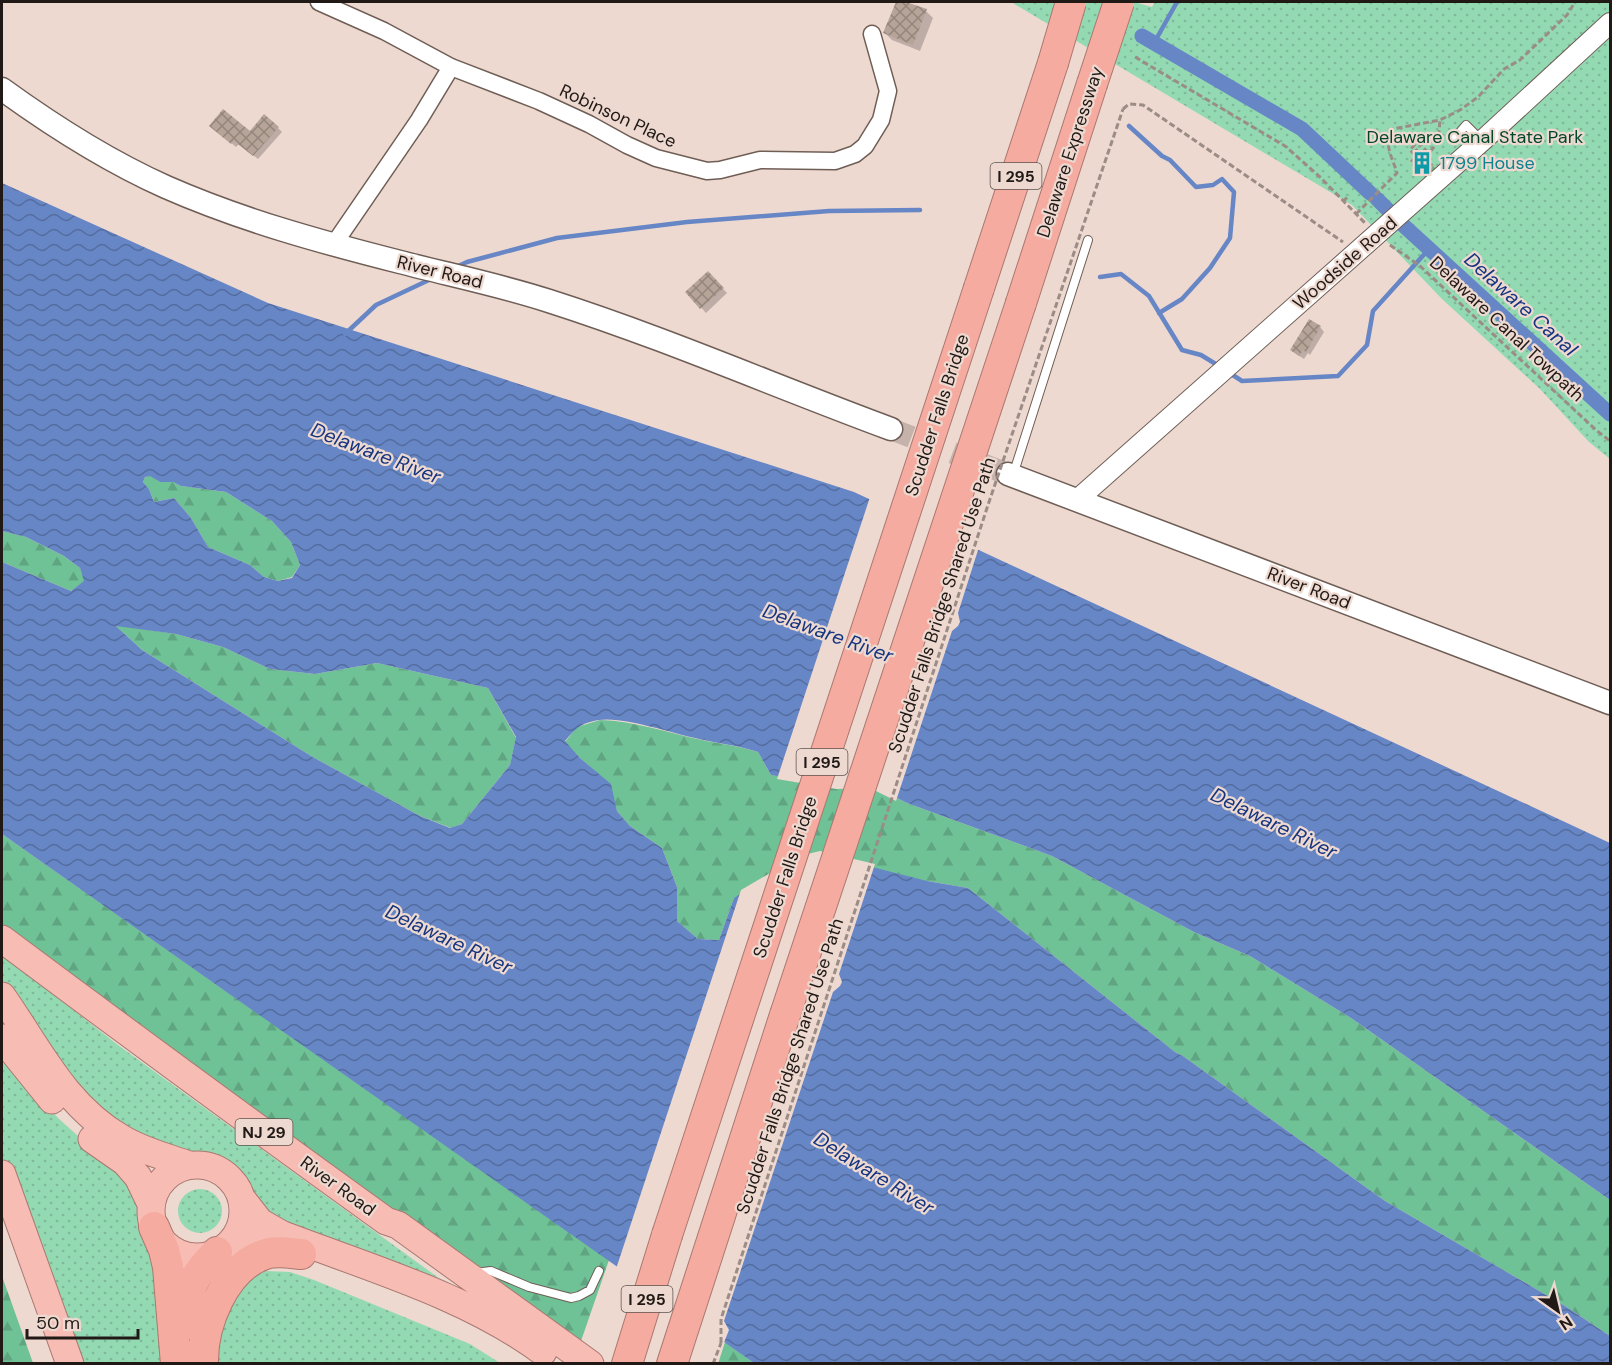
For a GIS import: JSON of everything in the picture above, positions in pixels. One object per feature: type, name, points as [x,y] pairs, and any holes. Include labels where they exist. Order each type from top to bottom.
[{"type":"highway","name":"Scudder Falls Bridge","points":[[627,1364],[674,1213],[1053,63],[1071,2]]},
{"type":"highway","name":"Delaware Expressway","points":[[672,1364],[1119,2]]},
{"type":"highway","name":"River Road","points":[[2,939],[151,1051],[386,1221],[398,1225],[590,1364]]},
{"type":"highway","points":[[2,996],[49,1070],[84,1111],[121,1138],[140,1148],[189,1165],[216,1168],[228,1176],[237,1187],[242,1199],[260,1222],[281,1234],[447,1297],[517,1334]]},
{"type":"highway","points":[[2,1038],[65,1116],[97,1144],[125,1162],[138,1177],[153,1216],[168,1267],[176,1364]]},
{"type":"highway","points":[[189,1165],[175,1170],[164,1178],[156,1190],[153,1216],[160,1238],[169,1248],[192,1257],[247,1246],[301,1254],[459,1317],[499,1339],[537,1364]]},
{"type":"highway","points":[[2,1174],[70,1364]]},
{"type":"highway","points":[[191,1364],[186,1344],[186,1302],[195,1277],[202,1266],[231,1242],[240,1229],[243,1214],[242,1199]]},
{"type":"highway","points":[[386,1221],[393,1230],[489,1308],[517,1334],[559,1364]]},
{"type":"highway","points":[[203,1364],[203,1350],[212,1314],[235,1275],[264,1254],[274,1252],[301,1254]]},
{"type":"main road","name":"River Road","points":[[2,89],[42,118],[127,168],[167,188],[223,210],[334,244],[549,300],[622,325],[891,429]]},
{"type":"main road","name":"River Road","points":[[1010,474],[1611,703]]},
{"type":"street","name":"Robinson Place","points":[[319,2],[384,31],[451,67],[539,101],[657,158],[690,167],[713,170],[760,160],[835,161],[855,154],[865,146],[881,120],[888,91],[872,34]]},
{"type":"street","name":"Woodside Road","points":[[1077,500],[1213,378],[1392,225],[1611,23]]},
{"type":"street","points":[[334,244],[419,120],[451,67]]},
{"type":"lane","points":[[1454,138],[1466,125],[1482,141]]},
{"type":"lane","points":[[1010,474],[1088,240]]},
{"type":"lane","points":[[466,1275],[491,1272],[529,1287],[571,1298],[590,1290],[599,1271]]},
{"type":"path","points":[[1356,214],[1397,173],[1388,147],[1389,134],[1399,127],[1450,117],[1478,97],[1504,69],[1520,60],[1567,15],[1575,2]]},
{"type":"path","points":[[1134,57],[1285,146],[1319,176],[1364,222]]},
{"type":"path","name":"Scudder Falls Bridge Shared Use Path","points":[[713,1364],[721,1343],[721,1319],[772,1161],[989,502],[1123,109],[1129,104],[1143,105],[1344,243]]},
{"type":"path","points":[[1414,154],[1410,150],[1417,142],[1427,156],[1438,142],[1440,120]]},
{"type":"path","points":[[1343,202],[1349,195]]},
{"type":"path","name":"Delaware Canal Towpath","points":[[1392,225],[1413,261],[1596,430],[1611,441]]},
{"type":"green space","name":"Delaware Canal State Park","points":[[1011,2],[1134,2],[1152,7],[1155,2],[1610,2],[1610,459],[1589,442],[1540,389],[1442,299],[1352,205]]},
{"type":"green space","points":[[150,475],[160,482],[173,482],[181,486],[226,492],[272,521],[291,542],[300,565],[292,577],[278,581],[264,577],[250,565],[208,547],[191,518],[174,498],[154,502],[149,489],[143,482],[145,477]]},
{"type":"green space","points":[[2,531],[26,537],[64,556],[80,568],[85,581],[71,591],[2,562]]},
{"type":"green space","points":[[115,625],[176,634],[223,647],[270,669],[315,674],[377,663],[488,688],[516,738],[510,765],[462,824],[451,828],[420,816],[311,756],[142,650]]},
{"type":"green space","points":[[600,720],[639,725],[758,752],[771,775],[871,785],[907,803],[1052,856],[1194,932],[1250,956],[1351,1018],[1610,1200],[1610,1336],[1565,1306],[1385,1201],[1175,1052],[968,888],[927,881],[734,898],[719,940],[698,939],[677,921],[677,887],[662,848],[630,826],[617,811],[610,784],[565,742],[577,727]]},
{"type":"green space","points":[[2,834],[609,1260],[581,1341],[416,1231],[145,1028],[2,926]]},
{"type":"green space","points":[[2,954],[118,1045],[458,1292],[285,1229],[250,1196],[235,1172],[222,1163],[187,1155],[99,1115],[2,980]]},
{"type":"green space","points":[[2,1054],[58,1118],[136,1188],[162,1275],[167,1363],[77,1363],[2,1159]]},
{"type":"green space","points":[[200,1189],[215,1196],[222,1211],[215,1226],[200,1233],[185,1226],[178,1211],[185,1196]]},
{"type":"green space","points":[[266,1271],[290,1272],[314,1280],[470,1344],[500,1363],[214,1363],[223,1307],[244,1281]]},
{"type":"green space","points":[[2,1276],[33,1363],[2,1363]]},
{"type":"green space","points":[[725,1342],[754,1363],[718,1364]]},
{"type":"water","name":"Delaware River","points":[[2,183],[268,303],[854,492],[1610,843],[1610,1200],[1351,1018],[1250,956],[1194,932],[1052,856],[907,803],[871,785],[837,786],[771,775],[758,752],[744,748],[636,723],[610,720],[599,720],[583,725],[565,741],[580,758],[611,784],[617,811],[630,826],[662,848],[677,887],[677,921],[698,939],[719,940],[734,898],[800,858],[821,854],[927,881],[968,888],[1175,1052],[1385,1201],[1565,1306],[1610,1336],[1610,1363],[754,1363],[2,834],[2,562],[71,591],[84,581],[80,568],[64,556],[26,537],[2,531]],"holes":[[[150,476],[160,482],[173,482],[181,486],[226,492],[272,521],[291,542],[300,565],[292,578],[278,581],[264,577],[250,565],[208,547],[191,518],[174,498],[154,502],[149,489],[143,482],[145,477]],[[116,626],[176,634],[223,647],[270,669],[315,674],[377,663],[488,688],[516,737],[510,765],[462,824],[450,828],[420,816],[311,756],[142,650]]]},
{"type":"pier","points":[[870,497],[979,547],[958,613],[960,622],[952,631],[896,801],[870,788],[836,789],[777,779]]},
{"type":"pier","points":[[820,851],[875,864],[839,974],[842,982],[833,992],[724,1321],[729,1330],[723,1345],[616,1269],[741,890],[799,856]]},
{"type":"building","points":[[896,2],[906,2],[927,9],[913,45],[883,33]]},
{"type":"building","points":[[223,109],[250,131],[264,114],[279,127],[253,156],[234,141],[231,144],[209,126]]},
{"type":"building","name":"1799 House","points":[[1418,151],[1434,165],[1426,174],[1410,161]]},
{"type":"building","points":[[708,271],[724,288],[700,309],[685,292]]},
{"type":"building","points":[[1309,319],[1321,326],[1306,352],[1303,350],[1299,356],[1290,350]]},
{"type":"waterway","points":[[1154,43],[1177,2]]},
{"type":"waterway","name":"Delaware Canal","points":[[1142,36],[1302,129],[1370,193]]},
{"type":"waterway","points":[[1129,126],[1162,156],[1170,160],[1196,187],[1213,185],[1222,179],[1234,192],[1230,238],[1210,268],[1182,299],[1159,313]]},
{"type":"waterway","name":"Delaware Canal","points":[[1377,199],[1388,210]]},
{"type":"waterway","points":[[454,268],[467,262],[557,238],[687,222],[829,211],[920,210]]},
{"type":"waterway","name":"Delaware Canal","points":[[1403,225],[1610,414]]},
{"type":"waterway","points":[[1228,372],[1242,381],[1338,376],[1367,345],[1373,311],[1429,249]]},
{"type":"waterway","points":[[1100,277],[1121,274],[1149,296],[1182,350],[1201,355],[1219,366]]},
{"type":"waterway","points":[[345,334],[376,305],[431,279]]},
{"type":"tunnel","points":[[891,429],[1008,474]]},
{"type":"place","name":"1799 House","points":[[1422,163]]}]
